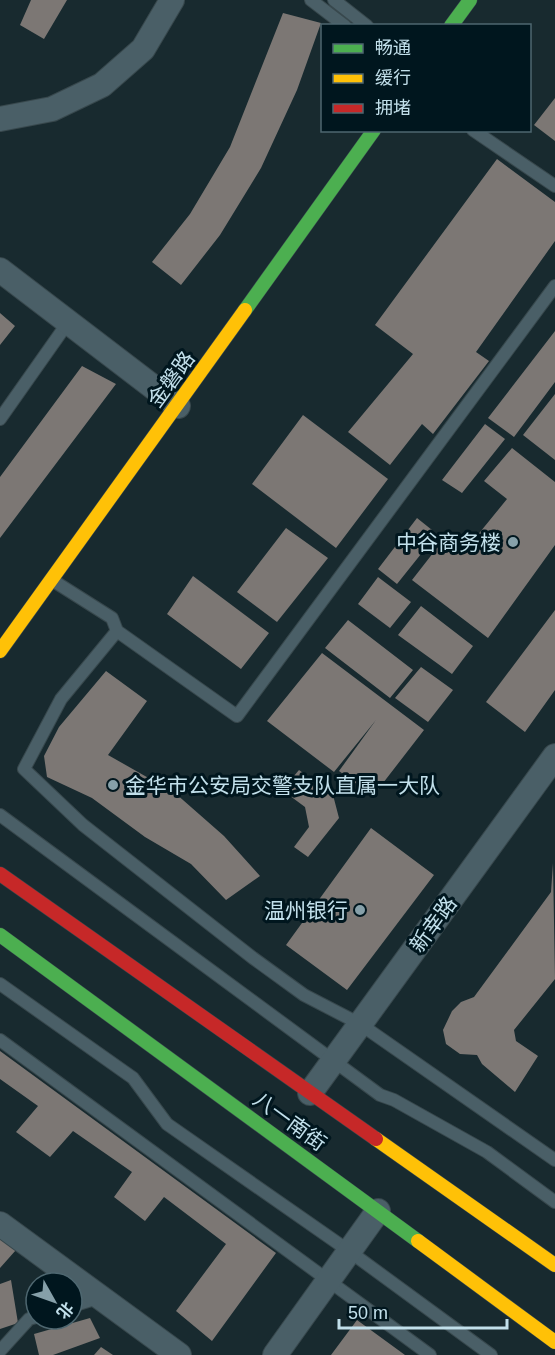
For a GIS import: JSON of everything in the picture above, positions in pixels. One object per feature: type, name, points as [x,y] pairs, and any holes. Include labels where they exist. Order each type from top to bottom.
[{"type":"main road","points":[[452,24],[470,0]]},
{"type":"main road","name":"金磐路","points":[[0,651],[373,132]]},
{"type":"main road","name":"八一南街","points":[[0,874],[555,1265]]},
{"type":"main road","name":"八一南街","points":[[0,935],[555,1342]]},
{"type":"street","points":[[0,119],[52,109],[102,85],[143,49],[172,0]]},
{"type":"street","points":[[0,270],[178,406]]},
{"type":"street","name":"新幸路","points":[[310,1093],[555,756]]},
{"type":"street","points":[[275,1355],[378,1211]]},
{"type":"street","points":[[0,1224],[102,1297],[174,1354]]},
{"type":"lane","points":[[311,0],[342,24]]},
{"type":"lane","points":[[334,0],[364,24]]},
{"type":"lane","points":[[476,132],[555,186]]},
{"type":"lane","points":[[52,580],[112,618],[117,631],[237,716],[555,286]]},
{"type":"lane","points":[[0,419],[69,321]]},
{"type":"lane","points":[[117,631],[61,699],[24,769],[83,825],[194,914],[303,995],[360,1024],[555,1160]]},
{"type":"lane","points":[[0,815],[380,1095],[394,1100],[487,1152],[555,1202]]},
{"type":"lane","points":[[0,984],[133,1078],[167,1124],[349,1251],[491,1355]]},
{"type":"lane","points":[[0,1040],[430,1355]]},
{"type":"lane","points":[[84,1302],[102,1297]]},
{"type":"lane","points":[[0,1351],[24,1325]]},
{"type":"building","points":[[31,0],[67,0],[44,39],[20,25]]},
{"type":"building","points":[[283,13],[321,23],[297,90],[261,168],[220,235],[181,285],[152,262],[190,214],[230,147]]},
{"type":"building","points":[[555,98],[555,141],[534,125]]},
{"type":"building","points":[[497,159],[555,202],[555,241],[476,352],[489,361],[433,434],[422,424],[390,465],[348,432],[413,354],[375,325]]},
{"type":"building","points":[[0,313],[15,326],[0,345]]},
{"type":"building","points":[[555,331],[555,382],[514,437],[488,418]]},
{"type":"building","points":[[82,366],[116,384],[0,538],[0,477]]},
{"type":"building","points":[[555,394],[555,460],[523,435]]},
{"type":"building","points":[[303,415],[388,479],[336,548],[252,484]]},
{"type":"building","points":[[485,424],[505,439],[462,493],[442,480]]},
{"type":"building","name":"中谷商务楼","points":[[512,448],[555,482],[555,545],[488,638],[412,580],[444,539],[463,553],[507,499],[484,481]]},
{"type":"building","points":[[417,518],[437,534],[397,584],[378,569]]},
{"type":"building","points":[[286,528],[328,558],[277,622],[237,592]]},
{"type":"building","points":[[193,576],[269,633],[241,669],[167,614]]},
{"type":"building","points":[[378,577],[411,602],[390,628],[358,604]]},
{"type":"building","points":[[421,606],[473,646],[452,674],[398,635]]},
{"type":"building","points":[[555,610],[555,690],[525,732],[486,702]]},
{"type":"building","points":[[348,620],[413,670],[390,698],[325,648]]},
{"type":"building","points":[[322,653],[424,730],[373,796],[339,771],[376,720],[334,772],[267,721]]},
{"type":"building","points":[[421,667],[453,690],[428,722],[395,698]]},
{"type":"building","name":"金华市公安局交警支队直属一大队","points":[[106,671],[147,701],[108,755],[175,793],[224,836],[260,876],[226,900],[191,864],[145,837],[92,798],[47,777],[44,756],[59,727]]},
{"type":"building","points":[[299,770],[333,795],[339,818],[308,857],[294,847],[309,827],[305,807],[282,790]]},
{"type":"building","name":"温州银行","points":[[371,828],[434,875],[347,990],[286,945]]},
{"type":"building","points":[[553,863],[555,979],[514,1030],[516,1041],[538,1056],[515,1092],[482,1064],[477,1055],[460,1054],[446,1044],[443,1030],[452,1011],[461,1002],[474,997],[551,892]]},
{"type":"building","points":[[0,1051],[276,1253],[212,1341],[176,1311],[226,1244],[164,1197],[145,1221],[114,1197],[132,1172],[73,1131],[50,1157],[16,1132],[38,1106],[0,1079]]},
{"type":"building","points":[[0,1238],[16,1250],[0,1268]]},
{"type":"building","points":[[11,1280],[18,1323],[0,1329],[0,1284]]},
{"type":"building","points":[[90,1318],[100,1338],[53,1355],[39,1355],[34,1334],[44,1331],[84,1331],[84,1320]]},
{"type":"building","points":[[357,1320],[405,1355],[331,1355]]},
{"type":"building","points":[[101,1347],[113,1355],[94,1355]]},
{"type":"traffic: fast","points":[[452,24],[470,0]]},
{"type":"traffic: fast","points":[[245,310],[373,132]]},
{"type":"traffic: fast","points":[[0,935],[418,1241]]},
{"type":"traffic: slow","points":[[0,651],[245,310]]},
{"type":"traffic: slow","points":[[376,1139],[555,1265]]},
{"type":"traffic: slow","points":[[418,1241],[555,1342]]},
{"type":"traffic: jam","points":[[0,874],[376,1139]]},
{"type":"place","name":"中谷商务楼","points":[[513,542]]},
{"type":"place","name":"金华市公安局交警支队直属一大队","points":[[113,785]]},
{"type":"place","name":"温州银行","points":[[360,910]]}]
